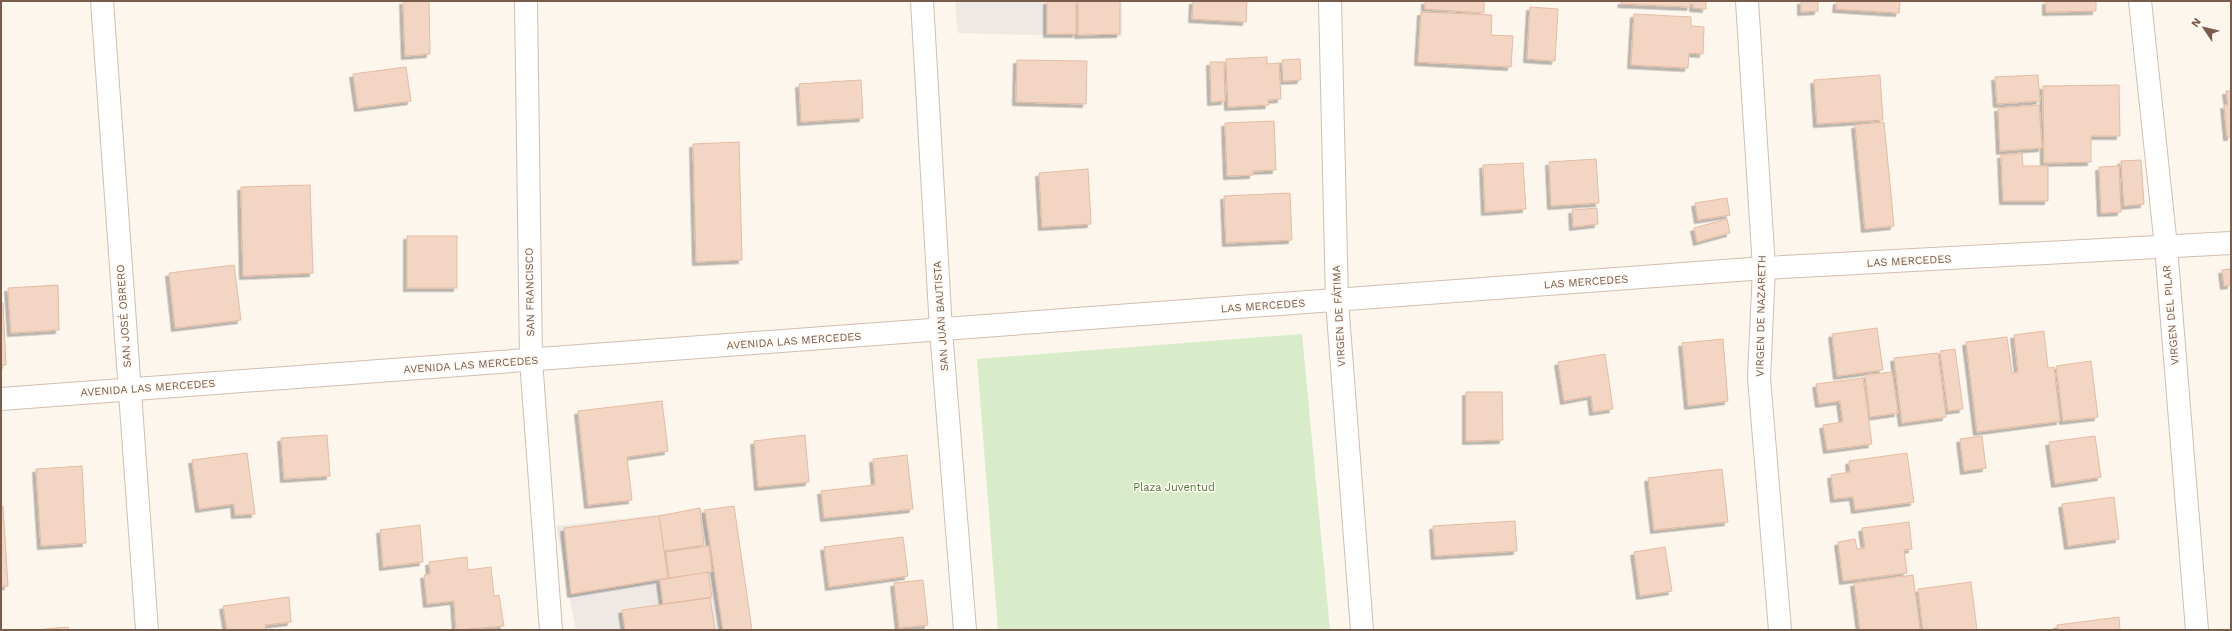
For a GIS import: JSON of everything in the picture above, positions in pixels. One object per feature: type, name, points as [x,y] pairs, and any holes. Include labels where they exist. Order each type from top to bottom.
[{"type":"street","name":"SAN JOSÉ OBRERO","points":[[102,1],[147,630]]},
{"type":"street","name":"SAN FRANCISCO","points":[[526,1],[531,360],[551,630]]},
{"type":"street","name":"SAN JUAN BAUTISTA","points":[[922,1],[941,330],[965,630]]},
{"type":"street","name":"VIRGEN DE FÁTIMA","points":[[1330,1],[1337,301],[1362,630]]},
{"type":"street","name":"VIRGEN DE NAZARETH","points":[[1747,1],[1764,268],[1759,378],[1780,630]]},
{"type":"street","name":"VIRGEN DEL PILAR","points":[[2140,1],[2166,246],[2197,630]]},
{"type":"street","name":"LAS MERCEDES","points":[[941,330],[1764,268],[2231,243]]},
{"type":"street","name":"AVENIDA LAS MERCEDES","points":[[1,399],[941,330]]},
{"type":"shaded area","points":[[955,1],[1122,1],[1122,37],[958,33]]},
{"type":"shaded area","points":[[734,506],[752,630],[576,630],[556,526]]},
{"type":"green space","name":"Plaza Juventud","points":[[1302,334],[1330,630],[998,630],[977,359]]},
{"type":"building","points":[[403,1],[429,1],[430,54],[405,56]]},
{"type":"building","points":[[1047,1],[1076,1],[1076,34],[1047,34]]},
{"type":"building","points":[[1078,1],[1120,1],[1120,34],[1078,35]]},
{"type":"building","points":[[1193,1],[1247,1],[1246,22],[1192,19]]},
{"type":"building","points":[[1425,1],[1484,1],[1484,13],[1425,9]]},
{"type":"building","points":[[1622,1],[1691,1],[1690,7],[1621,4]]},
{"type":"building","points":[[1693,1],[1706,1],[1706,9],[1693,8]]},
{"type":"building","points":[[1801,1],[1818,1],[1818,11],[1801,12]]},
{"type":"building","points":[[1837,1],[1900,1],[1899,13],[1836,9]]},
{"type":"building","points":[[2046,1],[2096,1],[2096,11],[2046,12]]},
{"type":"building","points":[[1530,7],[1558,9],[1555,61],[1527,59]]},
{"type":"building","points":[[1421,12],[1492,15],[1491,35],[1513,36],[1511,67],[1418,62]]},
{"type":"building","points":[[1634,14],[1691,17],[1691,26],[1704,27],[1703,54],[1689,53],[1688,68],[1631,65]]},
{"type":"building","points":[[1267,57],[1267,64],[1279,63],[1281,99],[1268,100],[1269,105],[1228,107],[1226,59]]},
{"type":"building","points":[[1300,59],[1301,80],[1283,81],[1282,60]]},
{"type":"building","points":[[1017,60],[1087,61],[1086,104],[1016,102]]},
{"type":"building","points":[[1210,62],[1224,62],[1225,101],[1211,102]]},
{"type":"building","points":[[406,67],[411,101],[358,108],[353,74]]},
{"type":"building","points":[[1880,75],[1883,120],[1817,124],[1814,80]]},
{"type":"building","points":[[2038,75],[2040,101],[1997,104],[1995,77]]},
{"type":"building","points":[[861,80],[863,118],[801,122],[799,84]]},
{"type":"building","points":[[2119,85],[2120,136],[2091,136],[2091,162],[2044,163],[2043,86]]},
{"type":"building","points":[[2226,91],[2231,91],[2231,137],[2227,137],[2224,105],[2228,105]]},
{"type":"building","points":[[2039,105],[2042,148],[2000,151],[1998,108]]},
{"type":"building","points":[[1274,121],[1276,170],[1253,171],[1253,175],[1227,176],[1225,123]]},
{"type":"building","points":[[1884,122],[1894,226],[1865,229],[1855,125]]},
{"type":"building","points":[[739,142],[742,260],[696,262],[693,144]]},
{"type":"building","points":[[2022,153],[2023,166],[2048,166],[2048,201],[2003,201],[2001,155]]},
{"type":"building","points":[[1596,159],[1599,203],[1551,206],[1549,162]]},
{"type":"building","points":[[2141,160],[2144,204],[2124,206],[2121,161]]},
{"type":"building","points":[[1523,163],[1526,209],[1485,212],[1483,165]]},
{"type":"building","points":[[2119,166],[2121,212],[2101,213],[2099,167]]},
{"type":"building","points":[[1088,169],[1091,224],[1042,227],[1039,173]]},
{"type":"building","points":[[310,185],[313,273],[243,276],[241,187]]},
{"type":"building","points":[[1290,193],[1292,240],[1226,243],[1224,196]]},
{"type":"building","points":[[1727,198],[1730,215],[1698,220],[1695,203]]},
{"type":"building","points":[[1597,208],[1598,224],[1573,227],[1572,210]]},
{"type":"building","points":[[1727,219],[1730,233],[1697,242],[1694,228]]},
{"type":"building","points":[[407,236],[457,236],[457,288],[407,288]]},
{"type":"building","points":[[234,265],[241,320],[175,328],[169,273]]},
{"type":"building","points":[[2231,269],[2231,285],[2224,286],[2222,270]]},
{"type":"building","points":[[58,285],[59,330],[11,333],[8,288]]},
{"type":"building","points":[[1,303],[3,303],[6,365],[1,365]]},
{"type":"building","points":[[1877,328],[1883,370],[1837,376],[1832,334]]},
{"type":"building","points":[[2044,331],[2048,368],[2054,367],[2060,421],[1977,432],[1966,342],[2007,337],[2012,373],[2018,372],[2014,335]]},
{"type":"building","points":[[1723,339],[1728,401],[1688,406],[1682,343]]},
{"type":"building","points":[[1955,349],[1963,409],[1948,411],[1940,351]]},
{"type":"building","points":[[1938,353],[1946,417],[1902,423],[1894,358]]},
{"type":"building","points":[[1605,354],[1613,409],[1593,412],[1591,396],[1564,401],[1558,362]]},
{"type":"building","points":[[2091,361],[2098,417],[2063,421],[2056,366]]},
{"type":"building","points":[[1892,372],[1898,413],[1870,417],[1865,375]]},
{"type":"building","points":[[1863,378],[1872,444],[1827,450],[1823,425],[1843,422],[1840,401],[1819,404],[1816,384]]},
{"type":"building","points":[[1466,392],[1502,392],[1503,440],[1466,441]]},
{"type":"building","points":[[662,401],[668,451],[627,457],[632,500],[588,505],[578,411]]},
{"type":"building","points":[[327,435],[330,476],[284,479],[281,438]]},
{"type":"building","points":[[805,435],[809,482],[758,487],[754,441]]},
{"type":"building","points":[[1982,436],[1986,468],[1964,471],[1960,439]]},
{"type":"building","points":[[2095,436],[2101,477],[2055,484],[2049,442]]},
{"type":"building","points":[[247,453],[255,514],[235,515],[234,504],[199,509],[192,460]]},
{"type":"building","points":[[1907,453],[1914,502],[1855,510],[1853,497],[1834,499],[1831,475],[1850,472],[1849,461]]},
{"type":"building","points":[[907,455],[913,509],[824,518],[821,491],[875,485],[873,459]]},
{"type":"building","points":[[82,466],[86,543],[41,546],[36,469]]},
{"type":"building","points":[[1722,469],[1728,522],[1654,530],[1648,478]]},
{"type":"building","points":[[2114,497],[2119,539],[2068,546],[2062,504]]},
{"type":"building","points":[[1,506],[3,506],[8,586],[1,587]]},
{"type":"building","points":[[734,506],[752,630],[723,630],[705,510]]},
{"type":"building","points":[[700,508],[704,545],[664,551],[659,516]]},
{"type":"building","points":[[659,516],[668,578],[571,594],[564,528]]},
{"type":"building","points":[[1515,521],[1517,551],[1435,556],[1433,526]]},
{"type":"building","points":[[1909,522],[1912,549],[1904,550],[1907,573],[1843,581],[1838,542],[1855,539],[1857,549],[1865,548],[1862,528]]},
{"type":"building","points":[[420,525],[423,562],[383,567],[380,530]]},
{"type":"building","points":[[903,537],[908,576],[829,587],[824,547]]},
{"type":"building","points":[[709,546],[712,572],[669,578],[666,552]]},
{"type":"building","points":[[1665,547],[1672,591],[1640,596],[1634,552]]},
{"type":"building","points":[[467,557],[468,570],[491,567],[494,596],[499,595],[504,626],[456,630],[454,601],[427,604],[424,575],[430,574],[429,562]]},
{"type":"building","points":[[708,572],[712,597],[663,604],[660,580]]},
{"type":"building","points":[[1913,575],[1920,630],[1860,630],[1854,583]]},
{"type":"building","points":[[923,580],[928,625],[899,628],[894,583]]},
{"type":"building","points":[[1971,582],[1977,630],[1923,630],[1918,589]]},
{"type":"building","points":[[289,597],[291,622],[265,625],[266,630],[227,630],[223,606]]},
{"type":"building","points":[[710,598],[715,630],[625,630],[622,610]]},
{"type":"building","points":[[2119,617],[2120,630],[2058,630],[2057,625]]},
{"type":"building","points":[[68,627],[69,630],[34,630]]}]
